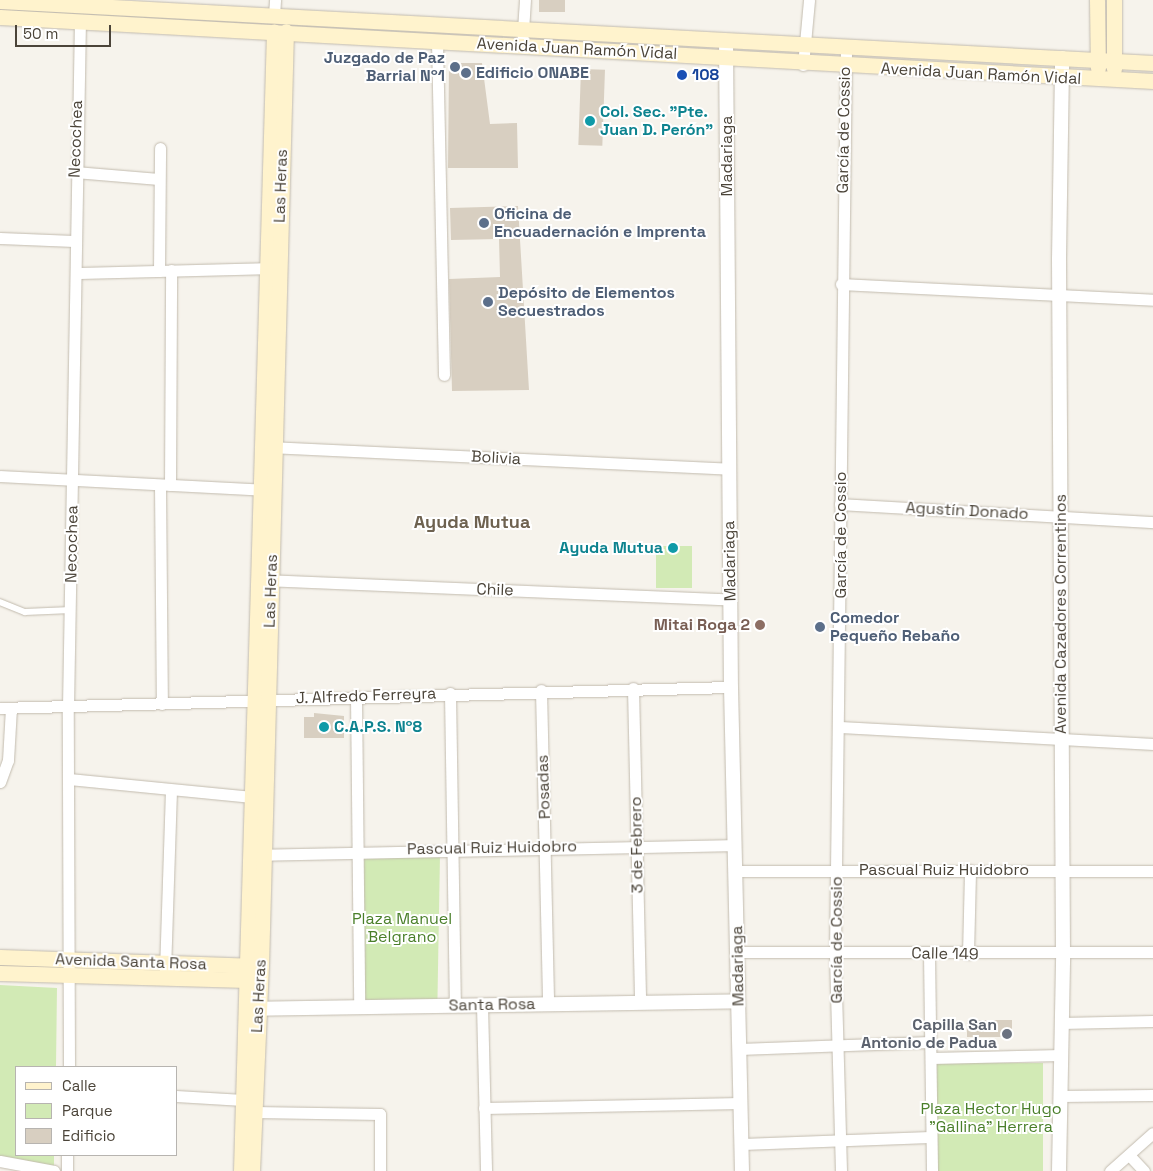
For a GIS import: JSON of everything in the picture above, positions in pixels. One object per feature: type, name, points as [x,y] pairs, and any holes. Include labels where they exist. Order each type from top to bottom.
[{"type":"main road","points":[[1097,0],[1098,80]]},
{"type":"main road","points":[[1114,0],[1114,81]]},
{"type":"main road","name":"Avenida Juan Ramón Vidal","points":[[0,1],[274,7],[523,29],[846,49],[1153,63]]},
{"type":"main road","name":"Avenida Juan Ramón Vidal","points":[[0,18],[280,31],[726,57],[803,65],[1153,82]]},
{"type":"main road","name":"Las Heras","points":[[252,1171],[254,1112],[253,1009],[280,31]]},
{"type":"main road","name":"Las Heras","points":[[257,855],[252,797],[261,701]]},
{"type":"main road","name":"Avenida Santa Rosa","points":[[0,958],[71,967],[254,973]]},
{"type":"main road","name":"Avenida Santa Rosa","points":[[0,972],[71,967]]},
{"type":"main road","name":"Las Heras","points":[[241,1171],[243,1100],[253,1009]]},
{"type":"street","points":[[522,46],[525,0]]},
{"type":"street","points":[[803,65],[809,0]]},
{"type":"street","points":[[274,7],[280,31]]},
{"type":"street","name":"Necochea","points":[[69,1066],[71,967],[68,707],[79,272],[74,241],[80,21]]},
{"type":"street","points":[[438,41],[444,375]]},
{"type":"street","name":"Madariaga","points":[[726,41],[731,687],[742,1171]]},
{"type":"street","name":"García de Cossio","points":[[841,1171],[835,952],[841,727],[841,284],[846,49]]},
{"type":"street","name":"Avenida Cazadores Correntinos","points":[[1059,1171],[1063,953],[1061,740],[1062,58]]},
{"type":"street","points":[[160,148],[159,179],[165,271],[162,704]]},
{"type":"street","points":[[75,172],[159,179]]},
{"type":"street","points":[[0,238],[74,241]]},
{"type":"street","points":[[79,272],[273,268]]},
{"type":"street","points":[[841,284],[1153,300]]},
{"type":"street","name":"Bolivia","points":[[269,447],[729,470]]},
{"type":"street","points":[[0,476],[267,490]]},
{"type":"street","name":"Agustín Donado","points":[[840,504],[1153,522]]},
{"type":"street","name":"Chile","points":[[265,580],[731,600]]},
{"type":"street","name":"J. Alfredo Ferreyra","points":[[5,708],[261,701],[541,690],[731,687]]},
{"type":"street","name":"3 de Febrero","points":[[633,688],[640,1002]]},
{"type":"street","name":"Posadas","points":[[541,690],[548,1004]]},
{"type":"street","points":[[450,693],[455,1006]]},
{"type":"street","points":[[356,696],[359,1008]]},
{"type":"street","points":[[0,782],[8,760],[5,708]]},
{"type":"street","points":[[841,727],[1153,744]]},
{"type":"street","points":[[69,779],[252,797]]},
{"type":"street","points":[[165,971],[170,790]]},
{"type":"street","name":"Pascual Ruiz Huidobro","points":[[257,855],[358,850],[734,845]]},
{"type":"street","name":"Pascual Ruiz Huidobro","points":[[736,870],[1153,871]]},
{"type":"street","points":[[968,954],[970,870]]},
{"type":"street","name":"Calle 149","points":[[737,952],[929,954],[1153,952]]},
{"type":"street","points":[[929,954],[932,1171]]},
{"type":"street","name":"Santa Rosa","points":[[253,1009],[738,1001]]},
{"type":"street","points":[[482,1005],[486,1171]]},
{"type":"street","points":[[1061,1023],[1153,1021]]},
{"type":"street","points":[[740,1049],[930,1042]]},
{"type":"street","points":[[931,1058],[1061,1055]]},
{"type":"street","points":[[1060,1096],[1153,1095]]},
{"type":"street","points":[[178,1096],[243,1100]]},
{"type":"street","points":[[484,1108],[740,1103]]},
{"type":"street","points":[[254,1112],[380,1114],[380,1171]]},
{"type":"street","points":[[1110,1171],[1153,1133]]},
{"type":"street","points":[[741,1144],[931,1137]]},
{"type":"street","points":[[1129,1154],[1144,1171]]},
{"type":"street","points":[[67,1156],[67,1171]]},
{"type":"street","points":[[0,1161],[54,1171]]},
{"type":"lane","points":[[0,602],[25,612],[71,610]]},
{"type":"green space","points":[[656,546],[692,546],[692,588],[656,588]]},
{"type":"green space","name":"Plaza Manuel Belgrano","points":[[363,854],[440,855],[437,1001],[360,1000]]},
{"type":"green space","points":[[0,985],[57,988],[56,1066],[15,1066],[15,1156],[54,1156],[54,1166],[0,1156]]},
{"type":"green space","name":"Plaza Hector Hugo \"Gallina\" Herrera","points":[[934,1063],[1043,1063],[1043,1171],[934,1171]]},
{"type":"building","points":[[539,0],[565,0],[565,12],[539,12]]},
{"type":"building","points":[[449,63],[482,63],[490,124],[517,123],[518,168],[448,168]]},
{"type":"building","name":"Col. Sec. \"Pte. Juan D. Perón\"","points":[[581,69],[605,70],[602,146],[578,145]]},
{"type":"building","points":[[518,206],[529,390],[452,391],[449,279],[500,277],[499,239],[451,240],[450,208]]},
{"type":"building","name":"C.A.P.S. Nº8","points":[[314,713],[344,716],[344,738],[304,738],[304,717],[314,717]]},
{"type":"building","name":"Capilla San Antonio de Padua","points":[[967,1020],[1012,1020],[1012,1037],[967,1037]]},
{"type":"place","name":"Juzgado de Paz Barrial Nº1","points":[[455,67]]},
{"type":"place","name":"Edificio ONABE","points":[[466,73]]},
{"type":"place","name":"108","points":[[682,75]]},
{"type":"place","name":"Col. Sec. \"Pte. Juan D. Perón\"","points":[[590,121]]},
{"type":"place","name":"Oficina de Encuadernación e Imprenta","points":[[484,223]]},
{"type":"place","name":"Depósito de Elementos Secuestrados","points":[[488,302]]},
{"type":"place","name":"Ayuda Mutua","points":[[673,548]]},
{"type":"place","name":"Mitai Roga 2","points":[[760,625]]},
{"type":"place","name":"Comedor Pequeño Rebaño","points":[[820,627]]},
{"type":"place","name":"C.A.P.S. Nº8","points":[[324,727]]},
{"type":"place","name":"Capilla San Antonio de Padua","points":[[1007,1034]]},
{"type":"district","name":"Ayuda Mutua","points":[[472,522]]}]
